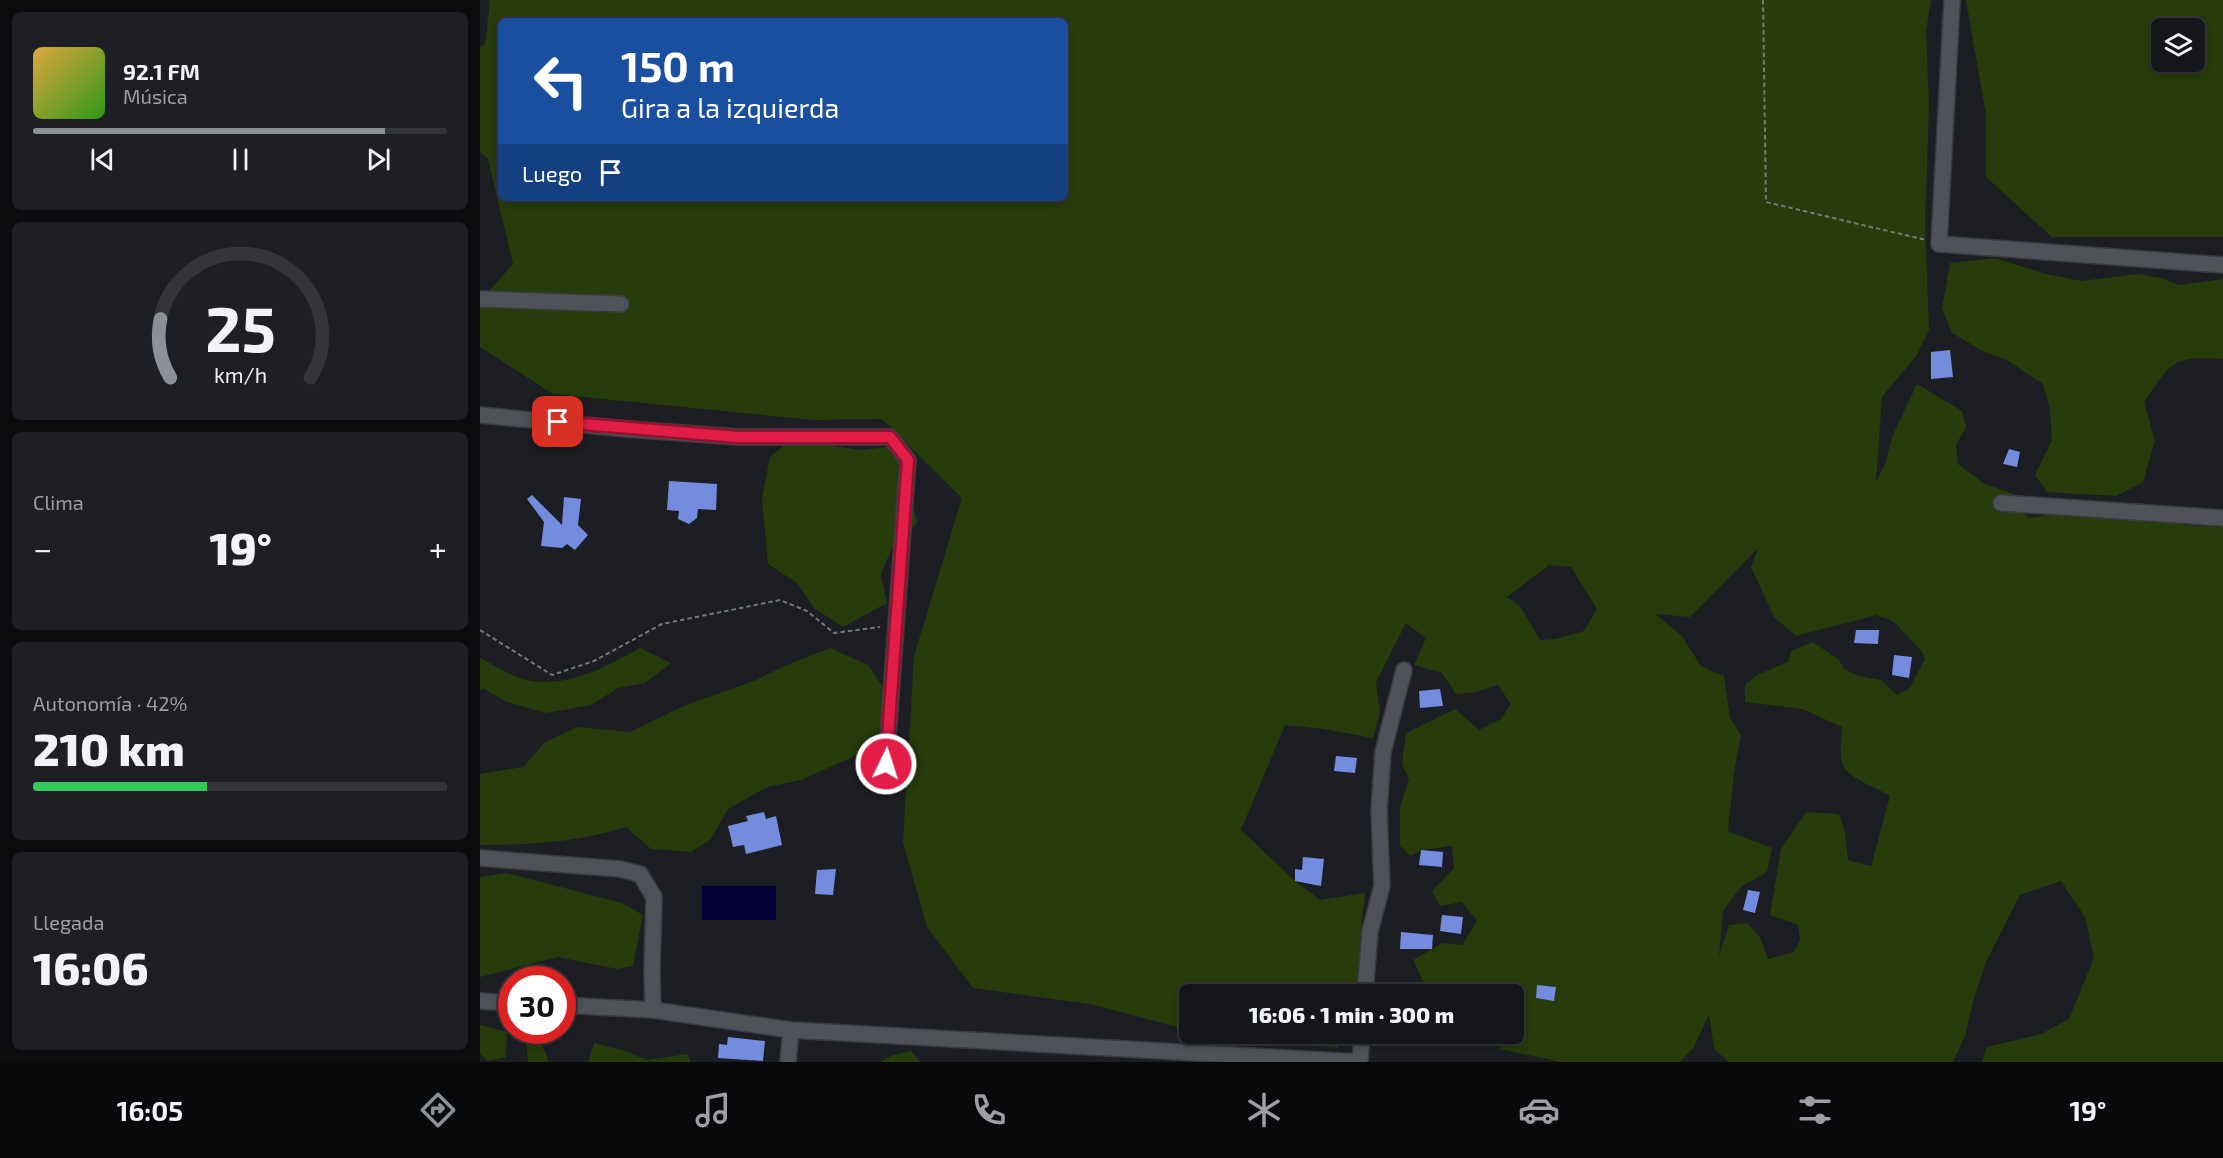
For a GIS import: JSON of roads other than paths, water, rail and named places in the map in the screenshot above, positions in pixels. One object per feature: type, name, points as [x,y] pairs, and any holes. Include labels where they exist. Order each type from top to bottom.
[{"type":"street","points":[[1952,0],[1939,244],[2223,265]]},
{"type":"street","points":[[480,299],[621,304]]},
{"type":"street","points":[[480,415],[738,437],[890,437],[908,460],[886,764]]},
{"type":"street","points":[[2001,503],[2223,518]]},
{"type":"street","points":[[1366,984],[1370,931],[1382,886],[1379,810],[1383,752],[1404,670]]},
{"type":"street","points":[[480,858],[620,869],[640,874],[654,897],[653,1010]]},
{"type":"street","points":[[480,1001],[498,1002]]},
{"type":"street","points":[[576,1006],[653,1010],[791,1030],[1349,1062],[1359,1062],[1361,1044]]},
{"type":"street","points":[[788,1062],[791,1030]]}]
